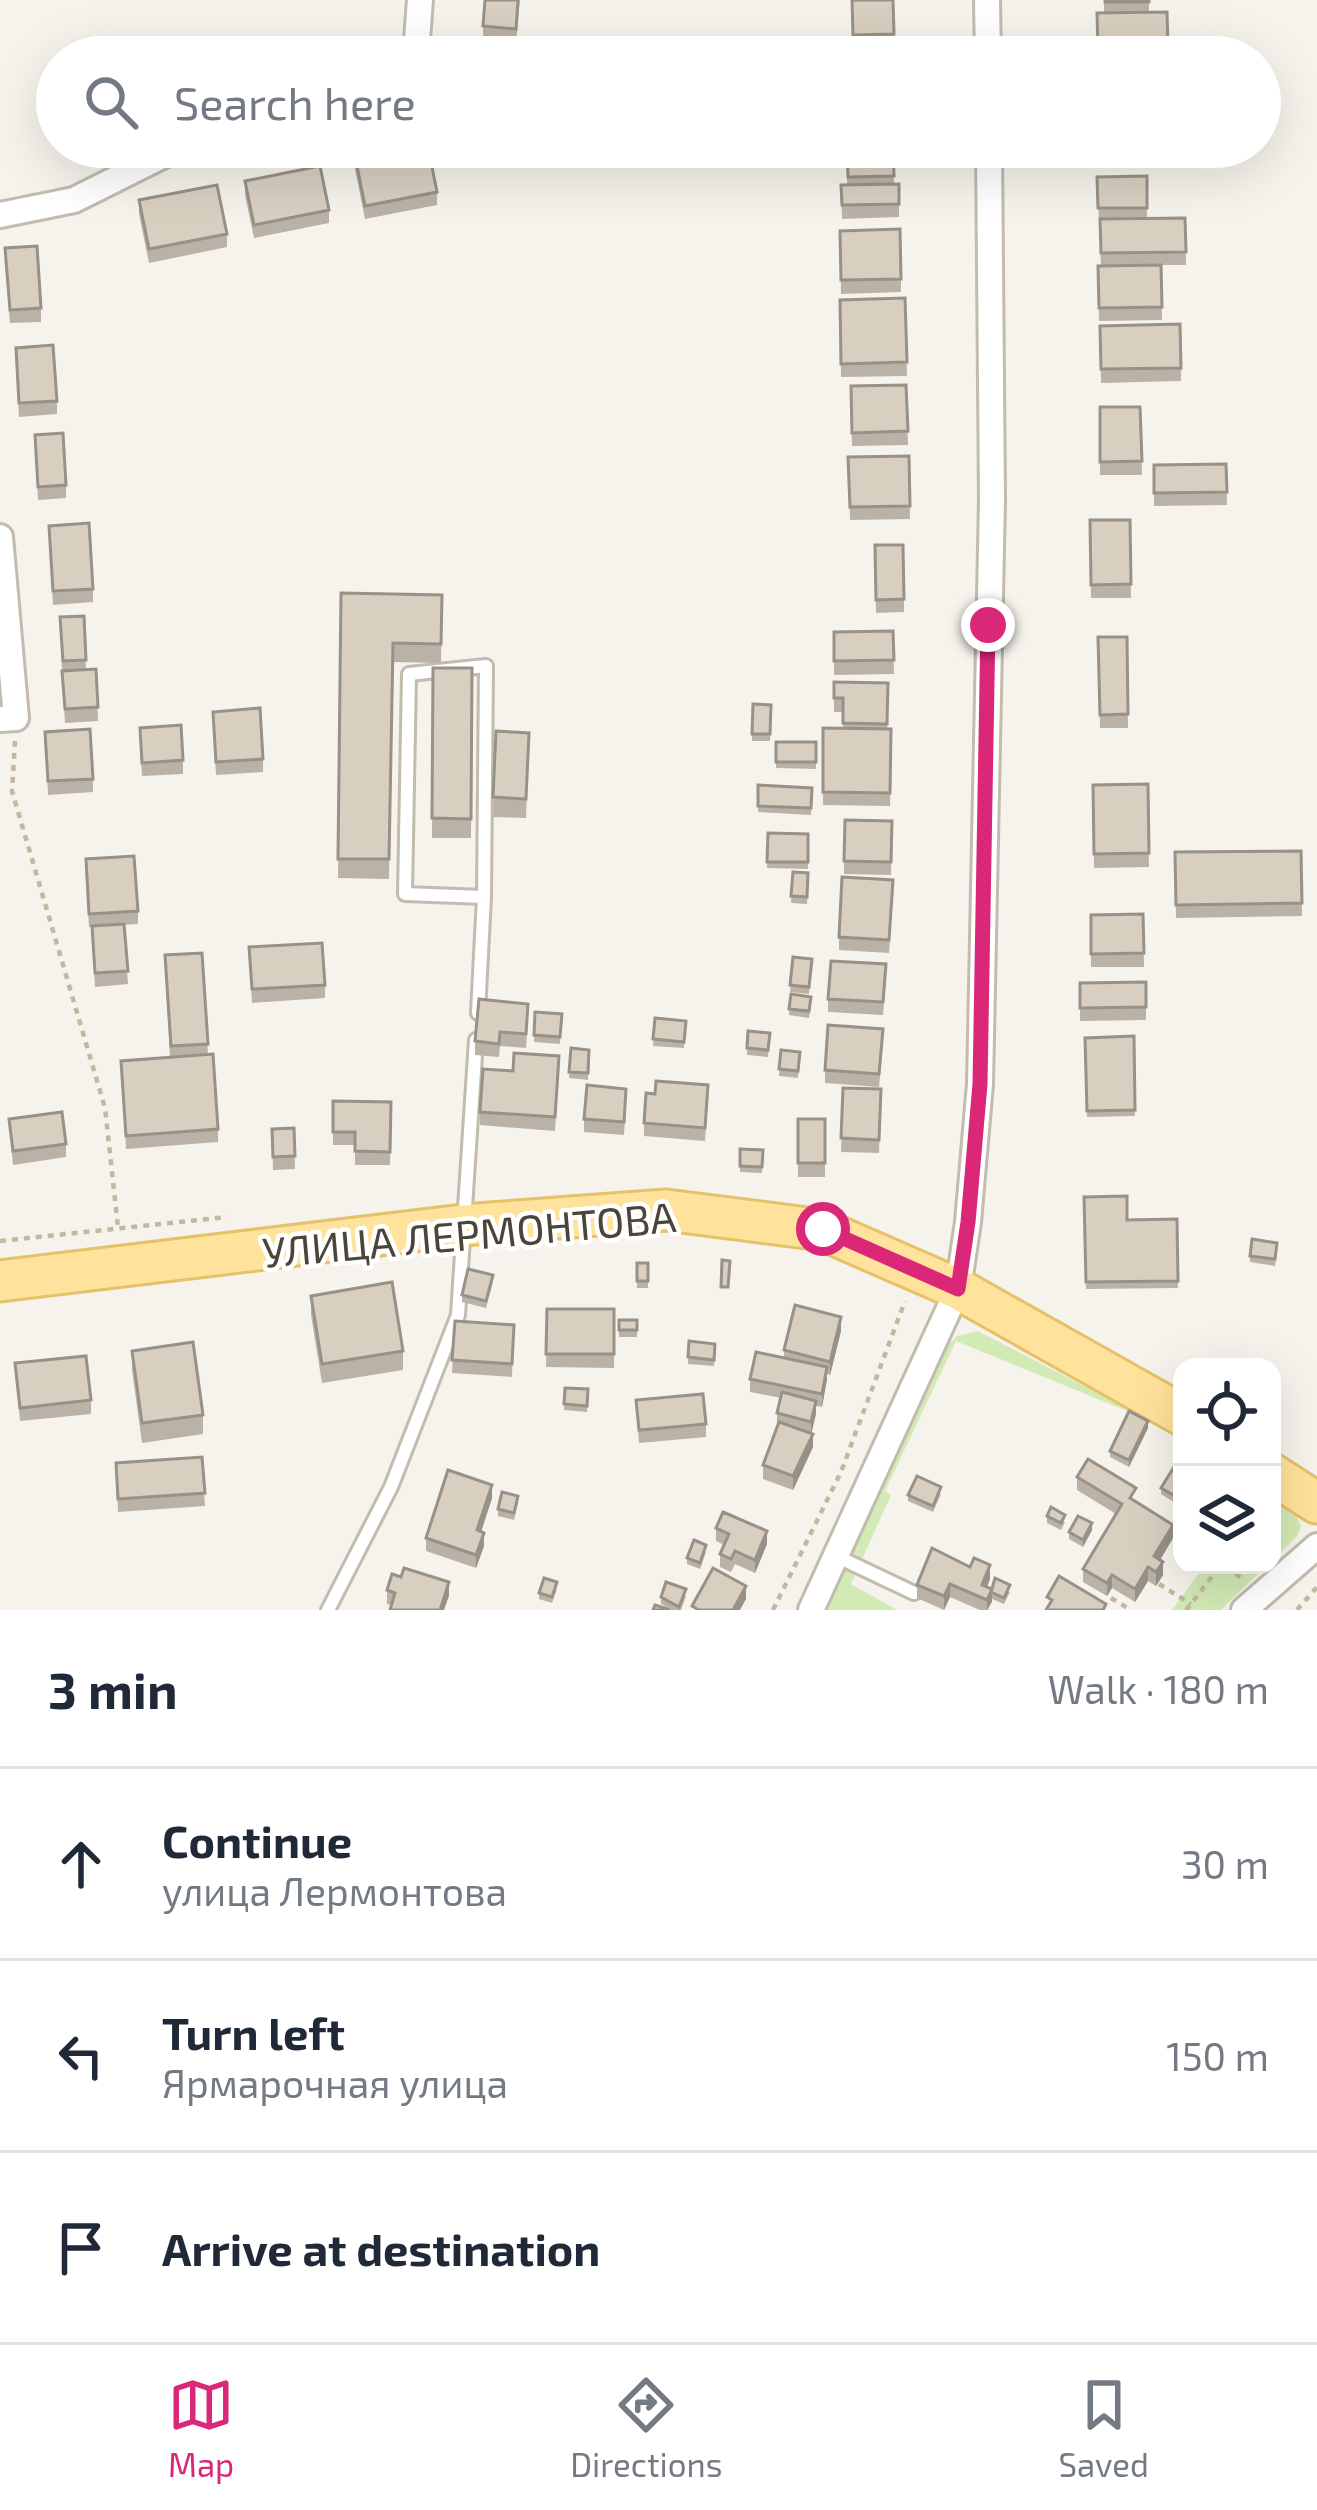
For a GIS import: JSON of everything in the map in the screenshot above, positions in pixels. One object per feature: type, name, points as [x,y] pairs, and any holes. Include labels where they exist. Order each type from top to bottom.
[{"type":"main road","name":"УЛИЦА ЛЕРМОНТОВА","points":[[0,1281],[464,1225],[666,1210],[823,1229],[958,1289],[1173,1410]]},
{"type":"main road","points":[[1281,1480],[1317,1503]]},
{"type":"street","points":[[417,36],[420,0]]},
{"type":"street","points":[[987,0],[988,36]]},
{"type":"street","points":[[0,215],[74,200],[138,168]]},
{"type":"street","points":[[811,1610],[958,1289],[968,1222],[980,1084],[992,499],[989,168]]},
{"type":"street","points":[[0,537],[8,718]]},
{"type":"street","points":[[1244,1610],[1317,1546]]},
{"type":"lane","points":[[328,1610],[392,1487],[458,1315],[484,897],[486,666],[409,674],[405,894],[484,897]]},
{"type":"lane","points":[[836,1556],[914,1593]]},
{"type":"path","points":[[0,1241],[118,1227],[105,1108],[12,790],[8,718]]},
{"type":"path","points":[[773,1610],[841,1472],[916,1270]]},
{"type":"path","points":[[1159,1584],[1188,1607],[1214,1574]]},
{"type":"path","points":[[1298,1610],[1317,1587]]},
{"type":"path","points":[[1111,1598],[1131,1610]]},
{"type":"green space","points":[[978,1331],[1154,1422],[956,1341],[885,1491],[891,1495],[851,1584],[897,1610],[825,1610],[946,1347],[957,1336]]},
{"type":"green space","points":[[1281,1499],[1295,1512],[1301,1527],[1281,1552]]},
{"type":"green space","points":[[1198,1574],[1258,1574],[1221,1610],[1172,1610]]},
{"type":"building","points":[[485,0],[518,0],[516,29],[483,26]]},
{"type":"building","points":[[852,0],[893,0],[894,34],[853,35]]},
{"type":"building","points":[[1167,12],[1168,36],[1098,36],[1097,13]]},
{"type":"building","points":[[320,168],[329,210],[254,225],[245,181]]},
{"type":"building","points":[[357,168],[432,168],[437,192],[365,206]]},
{"type":"building","points":[[848,168],[894,168],[894,176],[848,177]]},
{"type":"building","points":[[1147,176],[1147,208],[1098,208],[1097,177]]},
{"type":"building","points":[[899,184],[899,204],[842,205],[841,185]]},
{"type":"building","points":[[217,185],[227,234],[149,249],[139,200]]},
{"type":"building","points":[[1185,218],[1186,252],[1101,253],[1100,219]]},
{"type":"building","points":[[900,229],[901,279],[841,280],[840,231]]},
{"type":"building","points":[[37,246],[41,308],[10,310],[5,248]]},
{"type":"building","points":[[1161,265],[1162,307],[1099,308],[1098,266]]},
{"type":"building","points":[[905,298],[907,362],[841,364],[840,300]]},
{"type":"building","points":[[1180,324],[1181,368],[1101,369],[1100,326]]},
{"type":"building","points":[[53,345],[57,401],[19,403],[16,348]]},
{"type":"building","points":[[906,385],[908,431],[852,433],[851,386]]},
{"type":"building","points":[[1100,407],[1140,407],[1142,461],[1100,462]]},
{"type":"building","points":[[63,433],[66,485],[38,487],[35,435]]},
{"type":"building","points":[[909,456],[910,506],[850,507],[848,457]]},
{"type":"building","points":[[1226,464],[1227,492],[1154,493],[1154,465]]},
{"type":"building","points":[[1090,520],[1130,520],[1131,584],[1091,585]]},
{"type":"building","points":[[89,523],[93,589],[53,591],[49,526]]},
{"type":"building","points":[[875,545],[903,545],[904,599],[876,600]]},
{"type":"building","points":[[341,593],[442,595],[441,644],[393,643],[389,859],[338,859]]},
{"type":"building","points":[[84,616],[86,660],[63,661],[60,617]]},
{"type":"building","points":[[893,631],[894,660],[834,661],[834,632]]},
{"type":"building","points":[[1098,637],[1127,637],[1128,714],[1100,715]]},
{"type":"building","points":[[433,668],[472,668],[471,819],[432,818]]},
{"type":"building","points":[[96,669],[98,707],[65,709],[62,671]]},
{"type":"building","points":[[834,682],[888,683],[887,724],[843,723],[843,698],[834,698]]},
{"type":"building","points":[[753,704],[771,705],[770,734],[752,734]]},
{"type":"building","points":[[260,708],[263,759],[216,762],[213,712]]},
{"type":"building","points":[[181,725],[183,760],[142,763],[140,728]]},
{"type":"building","points":[[823,728],[891,729],[890,793],[823,792]]},
{"type":"building","points":[[90,729],[93,779],[48,781],[45,732]]},
{"type":"building","points":[[496,731],[529,733],[526,799],[493,797]]},
{"type":"building","points":[[776,742],[816,742],[816,762],[776,762]]},
{"type":"building","points":[[1148,784],[1149,853],[1094,854],[1093,785]]},
{"type":"building","points":[[758,785],[812,788],[811,808],[758,806]]},
{"type":"building","points":[[845,820],[892,821],[891,862],[844,861]]},
{"type":"building","points":[[768,833],[808,834],[808,862],[767,862]]},
{"type":"building","points":[[1301,851],[1302,903],[1176,905],[1175,852]]},
{"type":"building","points":[[134,856],[138,911],[89,914],[86,859]]},
{"type":"building","points":[[793,872],[808,873],[807,897],[791,896]]},
{"type":"building","points":[[842,877],[893,880],[889,940],[839,937]]},
{"type":"building","points":[[1143,914],[1144,953],[1091,954],[1091,915]]},
{"type":"building","points":[[124,924],[128,971],[95,973],[92,926]]},
{"type":"building","points":[[322,943],[325,985],[252,989],[249,947]]},
{"type":"building","points":[[202,953],[208,1044],[171,1046],[165,955]]},
{"type":"building","points":[[793,957],[812,959],[809,987],[790,985]]},
{"type":"building","points":[[831,961],[886,964],[883,1002],[828,999]]},
{"type":"building","points":[[1146,982],[1146,1007],[1080,1008],[1080,983]]},
{"type":"building","points":[[791,994],[811,997],[809,1011],[789,1009]]},
{"type":"building","points":[[479,999],[528,1004],[526,1034],[500,1032],[499,1044],[475,1041]]},
{"type":"building","points":[[535,1012],[562,1014],[560,1037],[534,1035]]},
{"type":"building","points":[[655,1018],[686,1021],[684,1042],[653,1039]]},
{"type":"building","points":[[828,1025],[883,1029],[879,1074],[825,1070]]},
{"type":"building","points":[[748,1031],[770,1033],[768,1050],[747,1048]]},
{"type":"building","points":[[1134,1036],[1135,1110],[1087,1111],[1085,1038]]},
{"type":"building","points":[[571,1048],[589,1050],[588,1073],[569,1072]]},
{"type":"building","points":[[781,1050],[800,1052],[798,1071],[779,1069]]},
{"type":"building","points":[[514,1053],[559,1056],[555,1117],[480,1112],[483,1069],[513,1071]]},
{"type":"building","points":[[213,1054],[218,1129],[126,1136],[121,1061]]},
{"type":"building","points":[[656,1081],[708,1085],[705,1128],[644,1123],[646,1093],[655,1094]]},
{"type":"building","points":[[587,1085],[626,1089],[624,1122],[584,1119]]},
{"type":"building","points":[[843,1088],[881,1089],[879,1140],[841,1138]]},
{"type":"building","points":[[333,1101],[391,1102],[390,1152],[355,1151],[355,1132],[333,1132]]},
{"type":"building","points":[[62,1112],[66,1144],[13,1151],[9,1119]]},
{"type":"building","points":[[798,1119],[825,1119],[825,1163],[798,1163]]},
{"type":"building","points":[[294,1128],[295,1156],[273,1157],[272,1129]]},
{"type":"building","points":[[740,1149],[763,1150],[762,1167],[740,1166]]},
{"type":"building","points":[[1127,1196],[1127,1220],[1177,1219],[1178,1281],[1086,1282],[1084,1197]]},
{"type":"building","points":[[1252,1239],[1277,1243],[1275,1259],[1250,1256]]},
{"type":"building","points":[[722,1260],[730,1261],[728,1287],[721,1287]]},
{"type":"building","points":[[637,1263],[648,1263],[648,1281],[637,1281]]},
{"type":"building","points":[[468,1269],[493,1275],[486,1301],[462,1295]]},
{"type":"building","points":[[392,1282],[403,1351],[322,1364],[311,1296]]},
{"type":"building","points":[[795,1305],[841,1317],[830,1362],[784,1350]]},
{"type":"building","points":[[547,1309],[614,1309],[614,1354],[546,1354]]},
{"type":"building","points":[[619,1320],[637,1320],[637,1330],[619,1330]]},
{"type":"building","points":[[455,1321],[514,1325],[512,1364],[452,1360]]},
{"type":"building","points":[[689,1341],[715,1344],[714,1360],[688,1357]]},
{"type":"building","points":[[193,1342],[203,1415],[142,1423],[132,1351]]},
{"type":"building","points":[[756,1352],[827,1367],[822,1394],[750,1379]]},
{"type":"building","points":[[86,1356],[91,1400],[20,1408],[15,1363]]},
{"type":"building","points":[[565,1388],[588,1389],[587,1406],[564,1404]]},
{"type":"building","points":[[782,1392],[816,1401],[811,1422],[777,1413]]},
{"type":"building","points":[[703,1394],[706,1424],[639,1430],[636,1400]]},
{"type":"building","points":[[1129,1411],[1148,1421],[1129,1460],[1110,1451]]},
{"type":"building","points":[[779,1422],[813,1434],[793,1476],[763,1465]]},
{"type":"building","points":[[202,1457],[205,1493],[118,1499],[116,1463]]},
{"type":"building","points":[[1088,1459],[1136,1488],[1130,1498],[1173,1525],[1154,1556],[1163,1562],[1156,1572],[1148,1567],[1135,1589],[1112,1575],[1107,1583],[1083,1569],[1122,1504],[1077,1477]]},
{"type":"building","points":[[1173,1469],[1173,1495],[1161,1488]]},
{"type":"building","points":[[448,1470],[492,1485],[477,1530],[484,1533],[476,1555],[426,1538]]},
{"type":"building","points":[[917,1476],[941,1487],[933,1506],[908,1495]]},
{"type":"building","points":[[502,1492],[518,1496],[514,1513],[498,1509]]},
{"type":"building","points":[[1051,1507],[1065,1515],[1061,1523],[1047,1516]]},
{"type":"building","points":[[723,1512],[767,1531],[755,1560],[735,1551],[731,1559],[720,1554],[729,1534],[716,1528]]},
{"type":"building","points":[[1078,1516],[1092,1523],[1083,1540],[1069,1532]]},
{"type":"building","points":[[694,1540],[706,1545],[700,1563],[687,1558]]},
{"type":"building","points":[[932,1548],[970,1567],[974,1558],[990,1565],[982,1585],[992,1589],[987,1600],[950,1584],[944,1596],[917,1585]]},
{"type":"building","points":[[404,1568],[449,1582],[440,1610],[390,1610],[395,1593],[387,1590],[392,1574],[401,1577]]},
{"type":"building","points":[[713,1568],[746,1586],[733,1610],[692,1606]]},
{"type":"building","points":[[1059,1576],[1106,1604],[1103,1610],[1046,1610],[1052,1600],[1047,1597]]},
{"type":"building","points":[[544,1578],[557,1582],[552,1597],[539,1593]]},
{"type":"building","points":[[995,1578],[1010,1585],[1004,1598],[991,1592]]},
{"type":"building","points":[[666,1582],[686,1589],[679,1607],[661,1597]]},
{"type":"route","points":[[823,1229],[958,1289],[980,1084],[988,625]]}]
